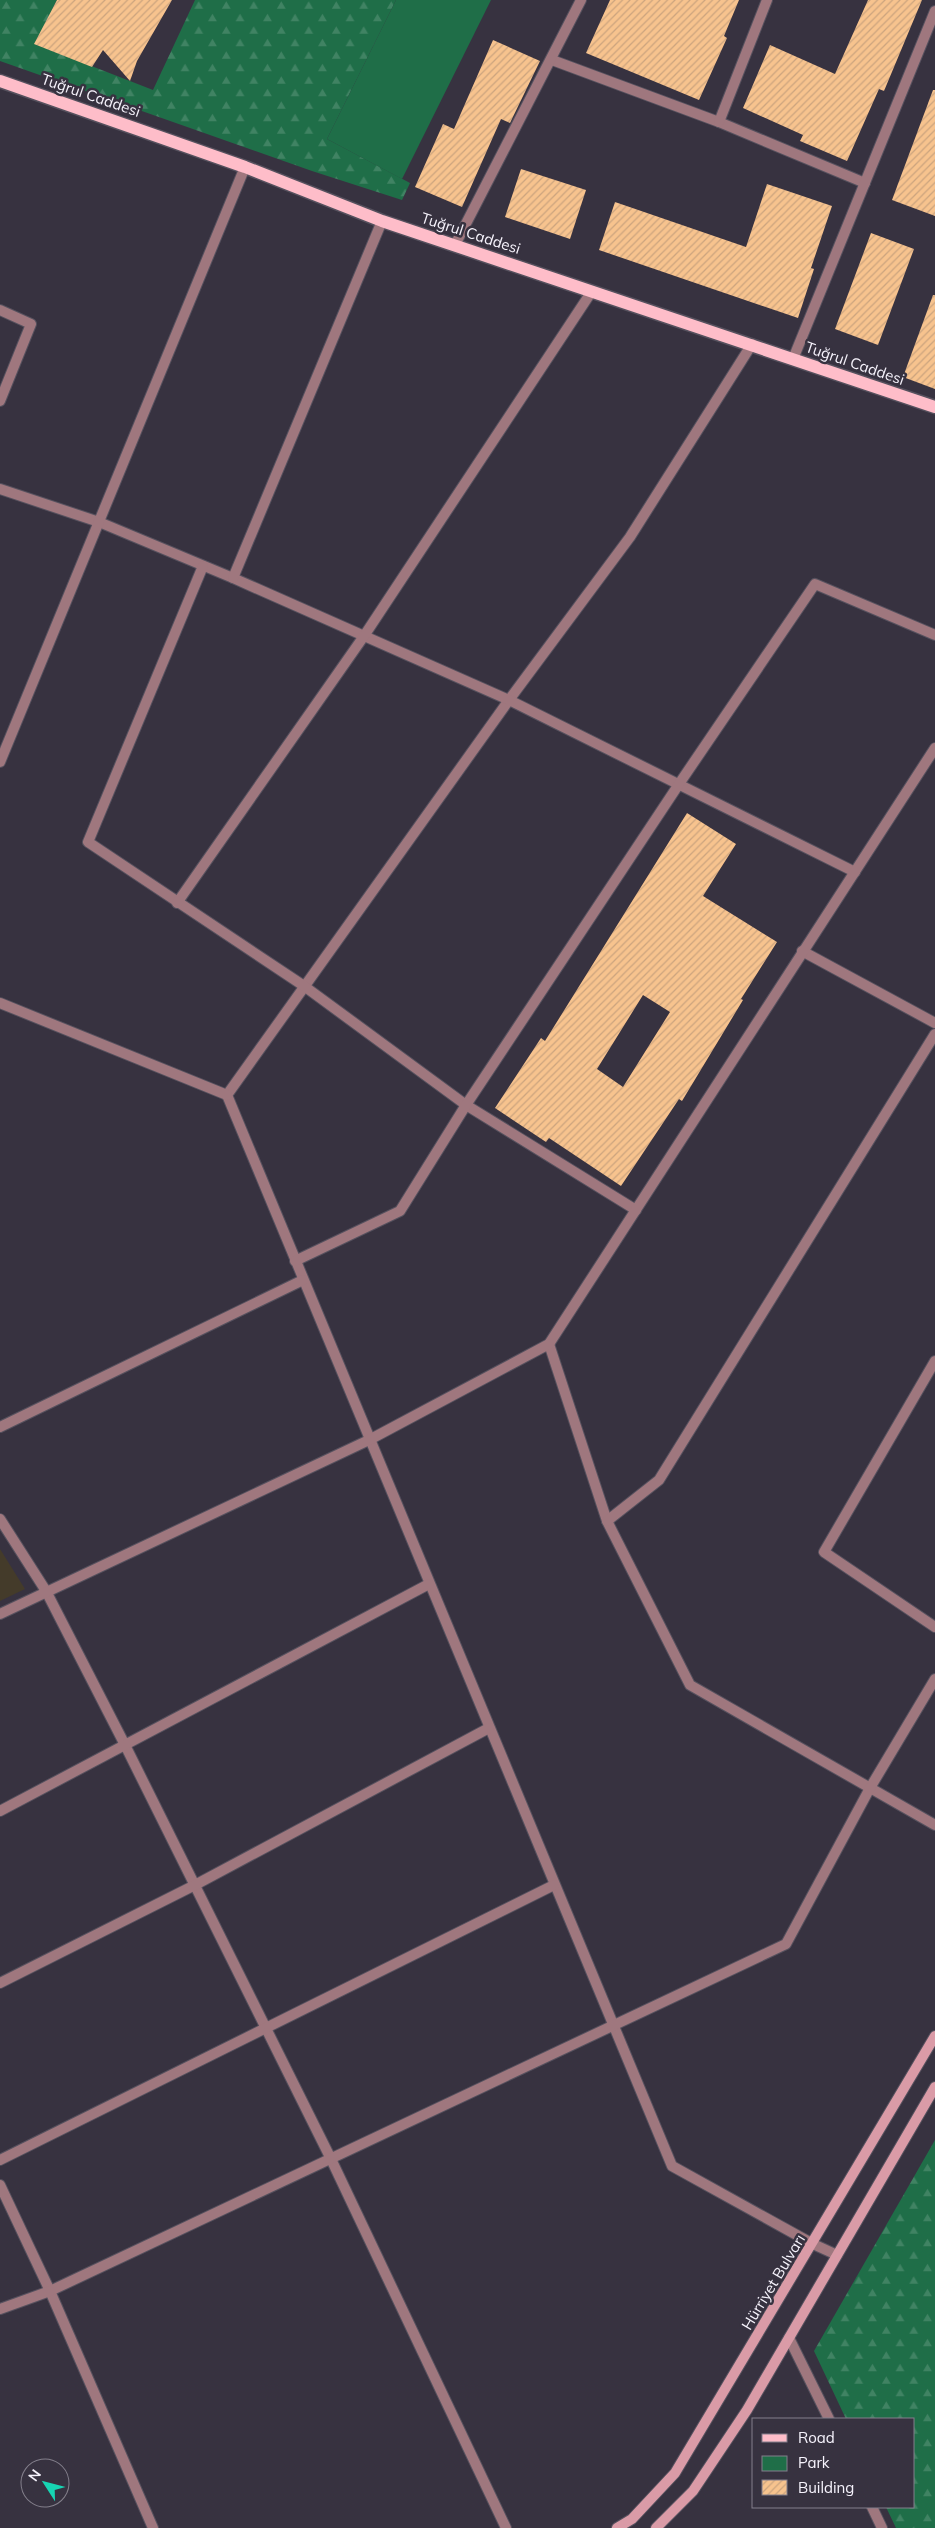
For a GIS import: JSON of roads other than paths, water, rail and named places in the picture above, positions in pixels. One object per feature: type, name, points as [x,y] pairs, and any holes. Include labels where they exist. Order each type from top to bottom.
[{"type":"main road","name":"Tuğrul Caddesi","points":[[0,81],[245,167],[382,221],[935,407]]},
{"type":"main road","name":"Hürriyet Bulvarı","points":[[617,2528],[632,2519],[675,2473],[935,2036]]},
{"type":"main road","points":[[656,2528],[693,2490],[747,2410],[935,2087]]},
{"type":"street","points":[[455,245],[552,60],[581,0]]},
{"type":"street","points":[[719,122],[767,0]]},
{"type":"street","points":[[793,359],[935,11]]},
{"type":"street","points":[[552,60],[719,122],[865,183]]},
{"type":"street","points":[[0,762],[245,167]]},
{"type":"street","points":[[233,578],[382,221]]},
{"type":"street","points":[[177,903],[364,636],[592,291]]},
{"type":"street","points":[[0,310],[31,324],[0,401]]},
{"type":"street","points":[[227,1094],[509,700],[630,537],[752,344]]},
{"type":"street","points":[[0,489],[99,522],[233,578],[509,700],[855,872]]},
{"type":"street","points":[[203,566],[88,842],[304,986],[466,1105],[636,1210]]},
{"type":"street","points":[[295,1261],[400,1211],[466,1105],[679,784],[816,584],[935,635]]},
{"type":"street","points":[[0,1614],[369,1440],[548,1344],[935,748]]},
{"type":"street","points":[[802,951],[935,1022]]},
{"type":"street","points":[[0,1003],[227,1094],[369,1440],[672,2166],[812,2244],[837,2255]]},
{"type":"street","points":[[607,1521],[659,1480],[935,1034]]},
{"type":"street","points":[[0,1427],[303,1280]]},
{"type":"street","points":[[548,1344],[607,1521],[690,1685],[935,1825]]},
{"type":"street","points":[[935,1361],[824,1552],[935,1627]]},
{"type":"street","points":[[0,1519],[46,1591],[125,1745],[332,2159],[506,2528]]},
{"type":"street","points":[[0,1811],[429,1584]]},
{"type":"street","points":[[0,2309],[50,2291],[786,1944],[870,1788],[935,1679]]},
{"type":"street","points":[[0,1983],[195,1885],[489,1728]]},
{"type":"street","points":[[0,2160],[554,1885]]},
{"type":"street","points":[[0,2185],[50,2291],[153,2528]]},
{"type":"street","points":[[789,2338],[829,2418]]},
{"type":"street","points":[[872,2508],[882,2528]]}]
